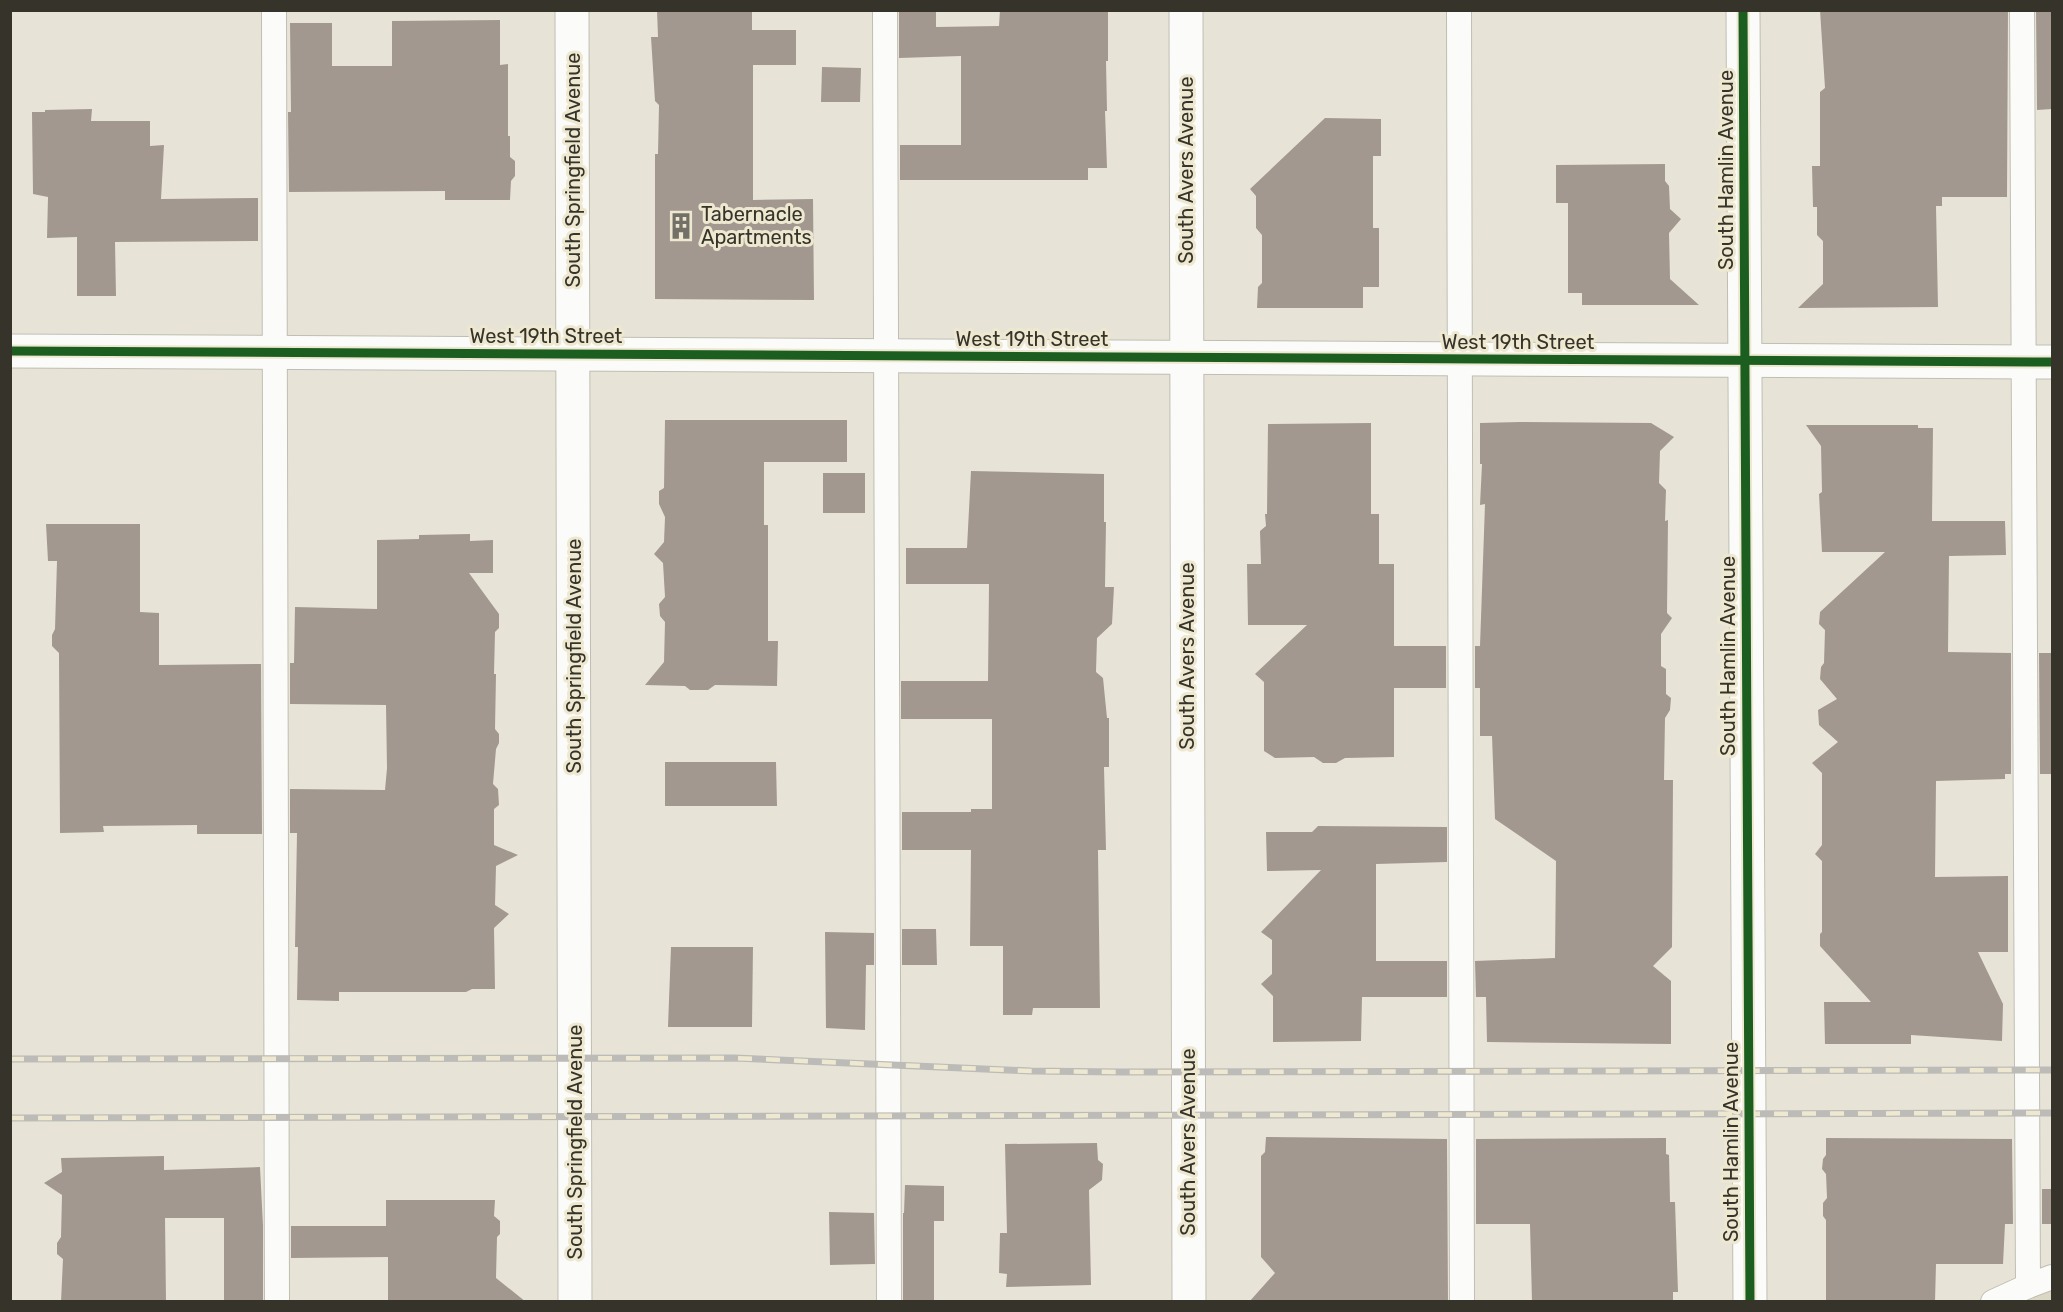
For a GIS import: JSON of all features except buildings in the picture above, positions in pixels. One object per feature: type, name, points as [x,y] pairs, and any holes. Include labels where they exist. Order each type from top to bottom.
[{"type":"street","name":"South Springfield Avenue","points":[[572,10],[575,1302]]},
{"type":"street","name":"South Avers Avenue","points":[[1186,10],[1189,1302]]},
{"type":"street","name":"South Hamlin Avenue","points":[[1743,10],[1750,1302]]},
{"type":"street","name":"West 19th Street","points":[[10,351],[2038,362]]},
{"type":"lane","points":[[274,10],[277,1302]]},
{"type":"lane","points":[[885,10],[889,1302]]},
{"type":"lane","points":[[1459,10],[1462,1302]]},
{"type":"lane","points":[[2022,10],[2038,362],[2028,1286]]},
{"type":"lane","points":[[1993,1302],[2052,1277]]},
{"type":"shaded area","points":[[2052,1277],[2052,1301],[1993,1302]]},
{"type":"railway","points":[[10,1059],[735,1058],[1031,1071],[1120,1072],[2052,1070]]},
{"type":"railway","points":[[10,1118],[2052,1113]]},
{"type":"cycle path","points":[[1743,10],[1750,1302]]},
{"type":"cycle path","points":[[10,351],[2052,362]]},
{"type":"place","name":"Tabernacle Apartments","points":[[681,226]]}]
